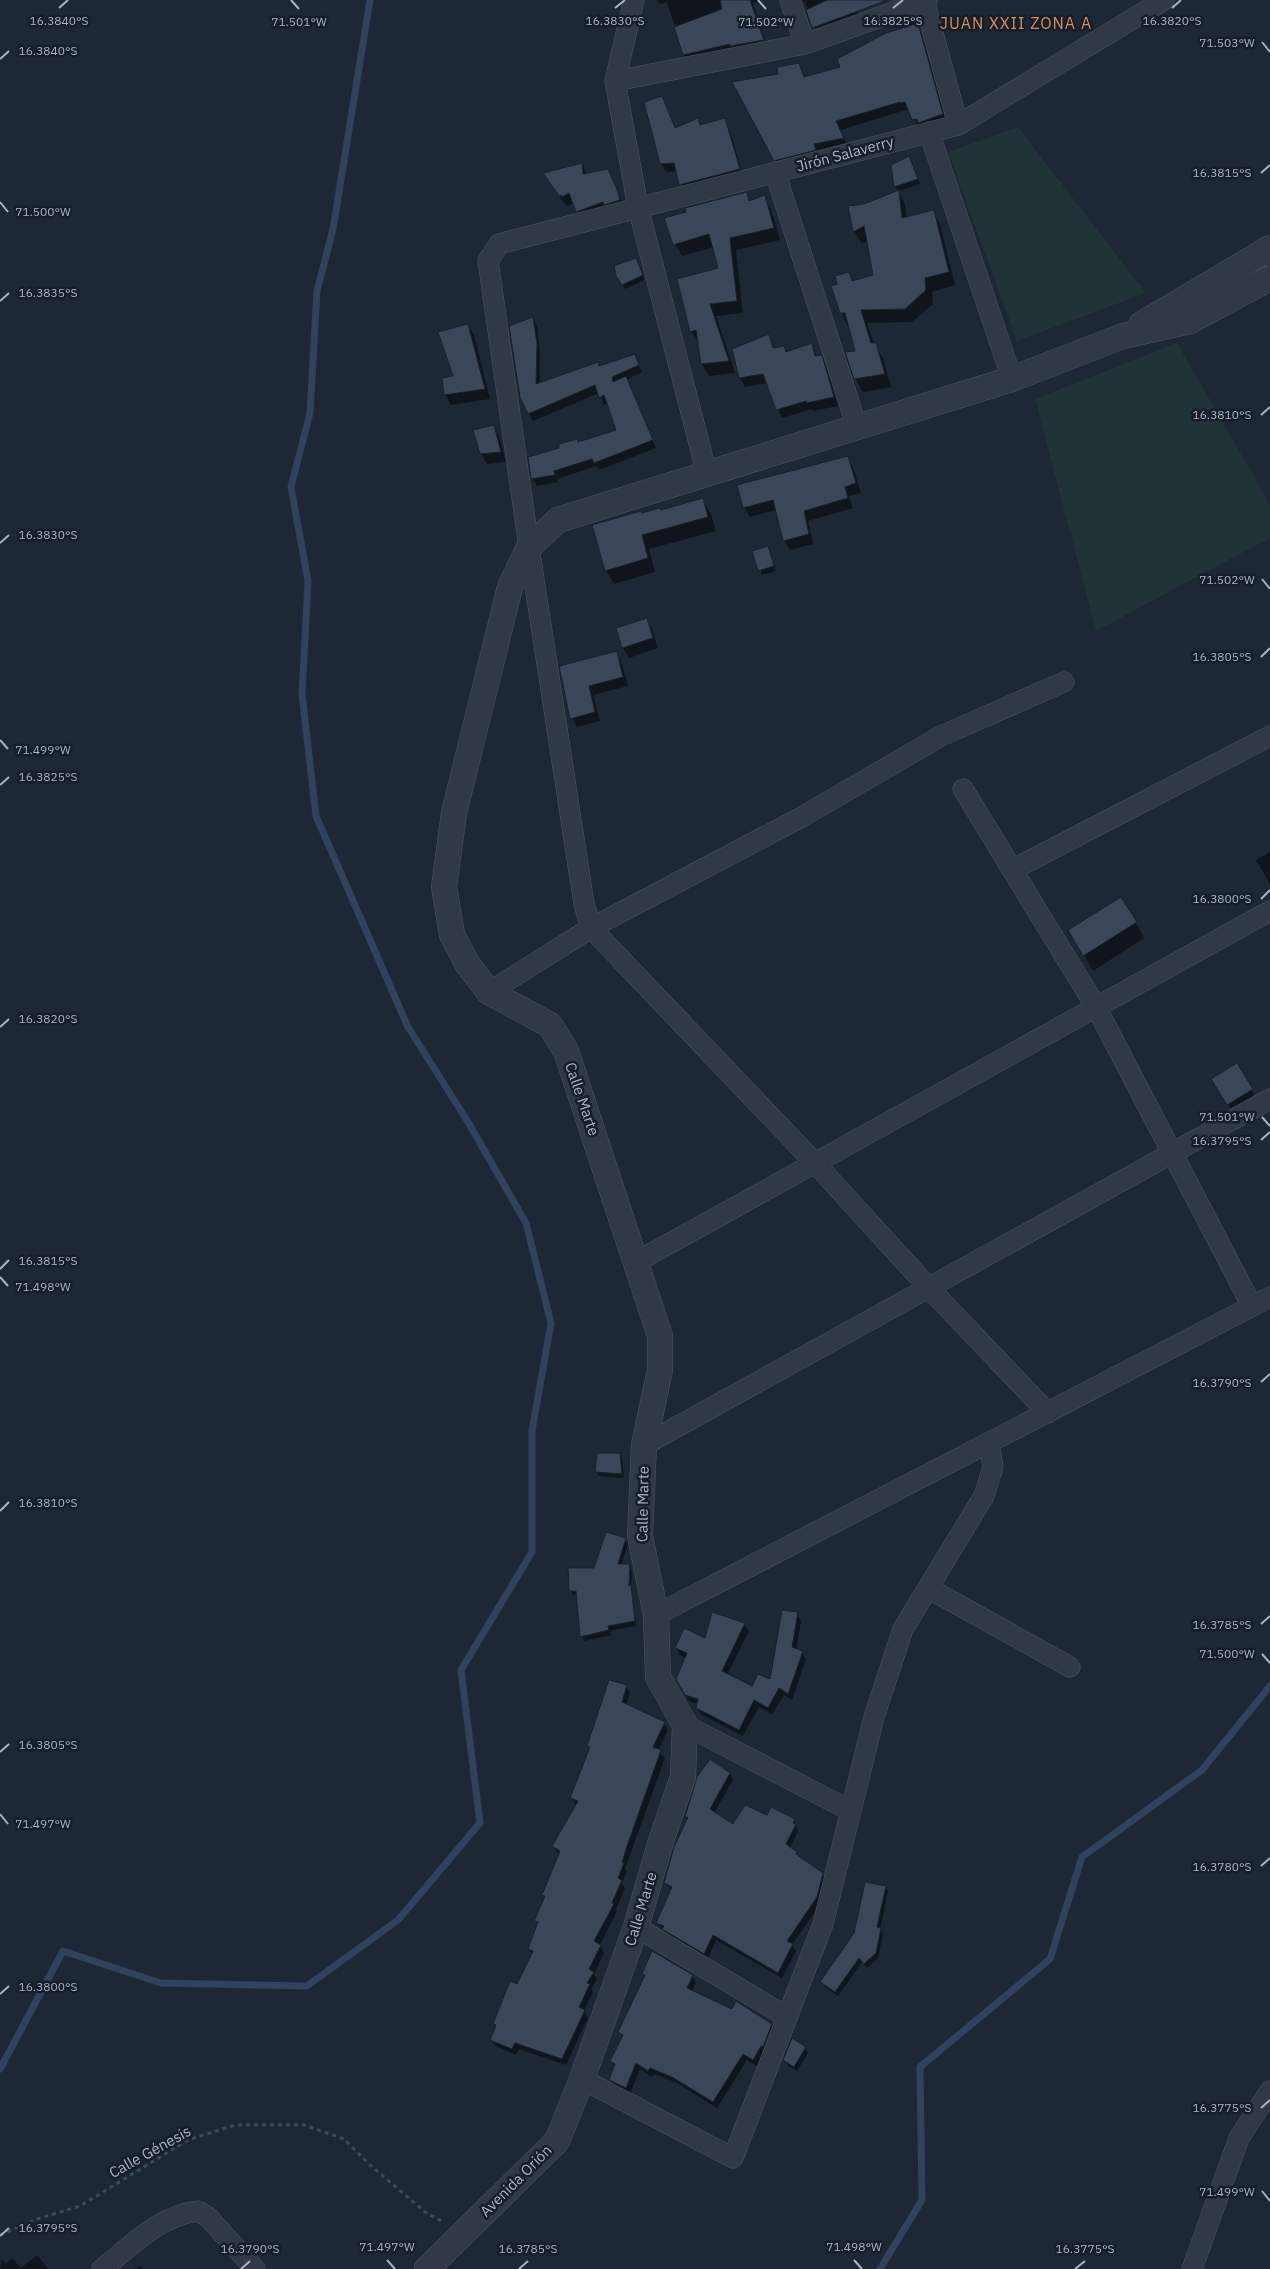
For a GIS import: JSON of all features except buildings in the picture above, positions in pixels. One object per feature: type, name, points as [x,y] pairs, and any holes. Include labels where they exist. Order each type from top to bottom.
[{"type":"street","points":[[634,0],[615,82],[638,208],[707,474]]},
{"type":"street","points":[[790,0],[805,44]]},
{"type":"street","points":[[615,82],[805,44],[925,0],[958,125]]},
{"type":"street","name":"Jirón Salaverry","points":[[529,547],[488,261],[499,244],[958,125],[1164,0]]},
{"type":"street","points":[[929,132],[1012,379]]},
{"type":"street","points":[[775,172],[858,427]]},
{"type":"street","points":[[1123,336],[1270,248]]},
{"type":"street","points":[[1064,682],[941,736],[800,818],[591,928],[489,992],[468,965],[452,935],[444,887],[454,813],[505,606],[510,587],[529,547],[558,520],[1012,379],[1123,336],[1190,321],[1270,278]]},
{"type":"street","points":[[529,547],[584,904],[591,928],[815,1163],[928,1288],[1048,1413]]},
{"type":"street","points":[[1012,870],[1270,736]]},
{"type":"street","points":[[963,789],[1096,1008],[1252,1306]]},
{"type":"street","points":[[636,1262],[1270,911]]},
{"type":"street","name":"Calle Marte","points":[[489,992],[550,1025],[566,1051],[660,1336],[660,1370],[644,1445],[640,1536],[656,1615],[658,1677],[685,1725],[683,1777],[661,1841],[636,1927],[582,2079]]},
{"type":"street","points":[[644,1445],[1270,1100]]},
{"type":"street","points":[[656,1615],[1270,1297]]},
{"type":"street","points":[[582,2079],[733,2158],[824,1924],[874,1717],[903,1628],[984,1496],[993,1467],[989,1444]]},
{"type":"street","points":[[928,1588],[1070,1667]]},
{"type":"street","points":[[685,1725],[851,1811]]},
{"type":"street","points":[[636,1927],[787,2017]]},
{"type":"street","name":"Avenida Orión","points":[[427,2269],[557,2141],[582,2079]]},
{"type":"street","points":[[1199,2267],[1239,2138],[1270,2091]]},
{"type":"street","points":[[102,2269],[155,2226],[185,2213],[198,2211],[208,2217],[255,2269]]},
{"type":"path","name":"Calle Génesis","points":[[0,2235],[37,2219],[80,2206],[188,2140],[235,2125],[304,2125],[344,2139],[369,2164],[425,2212],[464,2233]]},
{"type":"green space","points":[[1018,127],[1146,293],[1017,341],[948,152]]},
{"type":"green space","points":[[1177,343],[1270,504],[1270,538],[1096,631],[1035,399]]},
{"type":"waterway","points":[[0,2069],[63,1951],[161,1983],[307,1986],[398,1920],[480,1823],[461,1670],[532,1552],[532,1431],[551,1323],[526,1223],[468,1122],[408,1027],[316,816],[302,694],[308,581],[291,487],[310,413],[317,291],[333,229],[370,0]]},
{"type":"waterway","points":[[880,2269],[922,2200],[920,2067],[1050,1959],[1082,1857],[1202,1770],[1270,1686]]},
{"type":"district","name":"JUAN XXII ZONA A","points":[[1016,23]]}]
